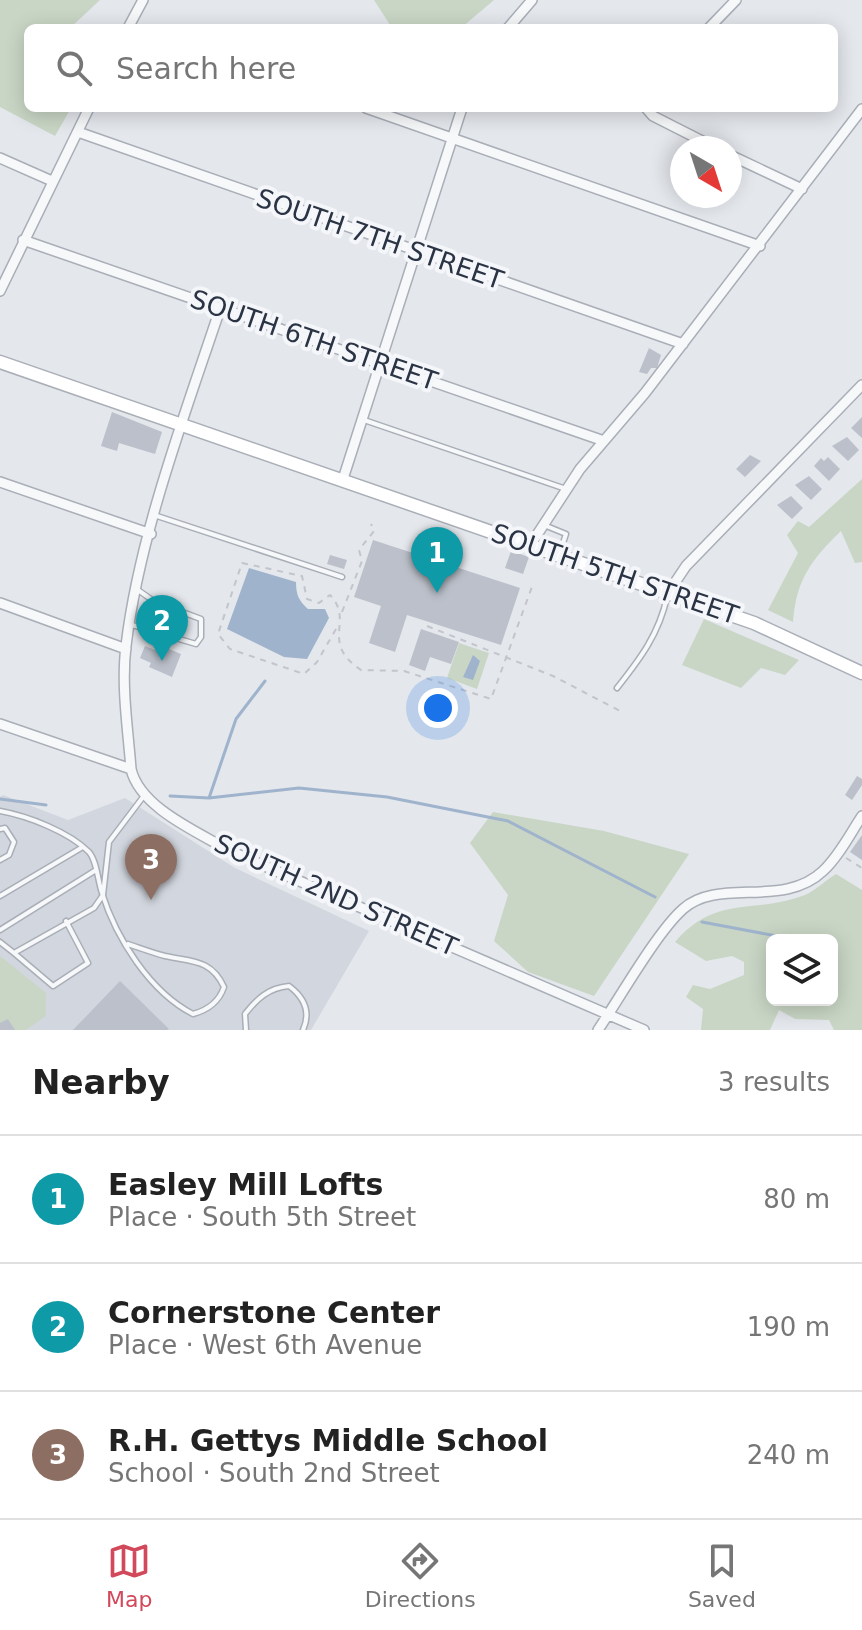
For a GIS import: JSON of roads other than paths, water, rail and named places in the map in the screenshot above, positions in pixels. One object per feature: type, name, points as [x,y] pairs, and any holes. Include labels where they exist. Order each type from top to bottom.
[{"type":"street","points":[[132,24],[143,0]]},
{"type":"street","points":[[511,24],[532,0]]},
{"type":"street","points":[[713,24],[736,0]]},
{"type":"street","points":[[531,544],[566,489],[760,246],[862,109]]},
{"type":"street","points":[[0,291],[87,112]]},
{"type":"street","points":[[377,112],[760,246]]},
{"type":"street","points":[[343,479],[461,112]]},
{"type":"street","points":[[650,112],[692,136]]},
{"type":"street","name":"SOUTH 7TH STREET","points":[[78,132],[683,344]]},
{"type":"street","points":[[0,158],[52,181]]},
{"type":"street","points":[[742,161],[802,189]]},
{"type":"street","name":"SOUTH 6TH STREET","points":[[23,240],[604,441]]},
{"type":"street","points":[[0,724],[131,769],[126,649],[136,588],[154,515],[220,309]]},
{"type":"street","name":"SOUTH 5TH STREET","points":[[0,362],[754,623],[862,673]]},
{"type":"street","points":[[668,593],[686,566],[862,385]]},
{"type":"street","points":[[0,482],[151,534]]},
{"type":"street","points":[[0,603],[126,649]]},
{"type":"street","name":"SOUTH 2ND STREET","points":[[131,769],[134,781],[145,794],[174,817],[230,851],[644,1030]]},
{"type":"street","points":[[598,1030],[684,908],[721,895],[789,890],[823,872],[862,816]]},
{"type":"lane","points":[[362,419],[566,489]]},
{"type":"lane","points":[[154,515],[342,577]]},
{"type":"lane","points":[[542,525],[566,534],[559,554]]},
{"type":"lane","points":[[129,625],[196,644],[201,637],[201,619],[155,602],[136,588]]},
{"type":"lane","points":[[617,688],[648,647],[661,623],[668,593]]},
{"type":"lane","points":[[14,953],[94,908],[103,895],[109,842],[145,794]]},
{"type":"lane","points":[[0,811],[50,827],[91,854],[116,928],[132,955],[178,1006],[193,1014],[205,1010],[221,995],[224,987],[217,972],[203,962],[165,956],[128,944]]},
{"type":"lane","points":[[0,829],[5,828],[14,842],[9,855],[0,860]]},
{"type":"lane","points":[[0,896],[81,848]]},
{"type":"lane","points":[[0,930],[96,870]]},
{"type":"lane","points":[[0,942],[53,986],[88,963],[66,921]]},
{"type":"lane","points":[[246,1030],[245,1014],[253,1004],[276,987],[289,986],[306,1006],[309,1018],[303,1030]]},
{"type":"water","points":[[249,568],[296,582],[299,597],[308,609],[325,609],[329,618],[307,659],[284,657],[227,629]]},
{"type":"water","points":[[473,655],[480,661],[473,680],[463,677]]},
{"type":"waterway","points":[[209,798],[236,719],[265,681]]},
{"type":"waterway","points":[[170,796],[209,798],[299,788],[387,797],[508,821],[655,897]]},
{"type":"waterway","points":[[0,799],[46,805]]},
{"type":"waterway","points":[[702,922],[766,934]]},
{"type":"place","name":"Easley Mill Lofts","points":[[437,593]]},
{"type":"place","name":"Cornerstone Center","points":[[162,661]]},
{"type":"place","name":"R.H. Gettys Middle School","points":[[151,900]]}]
